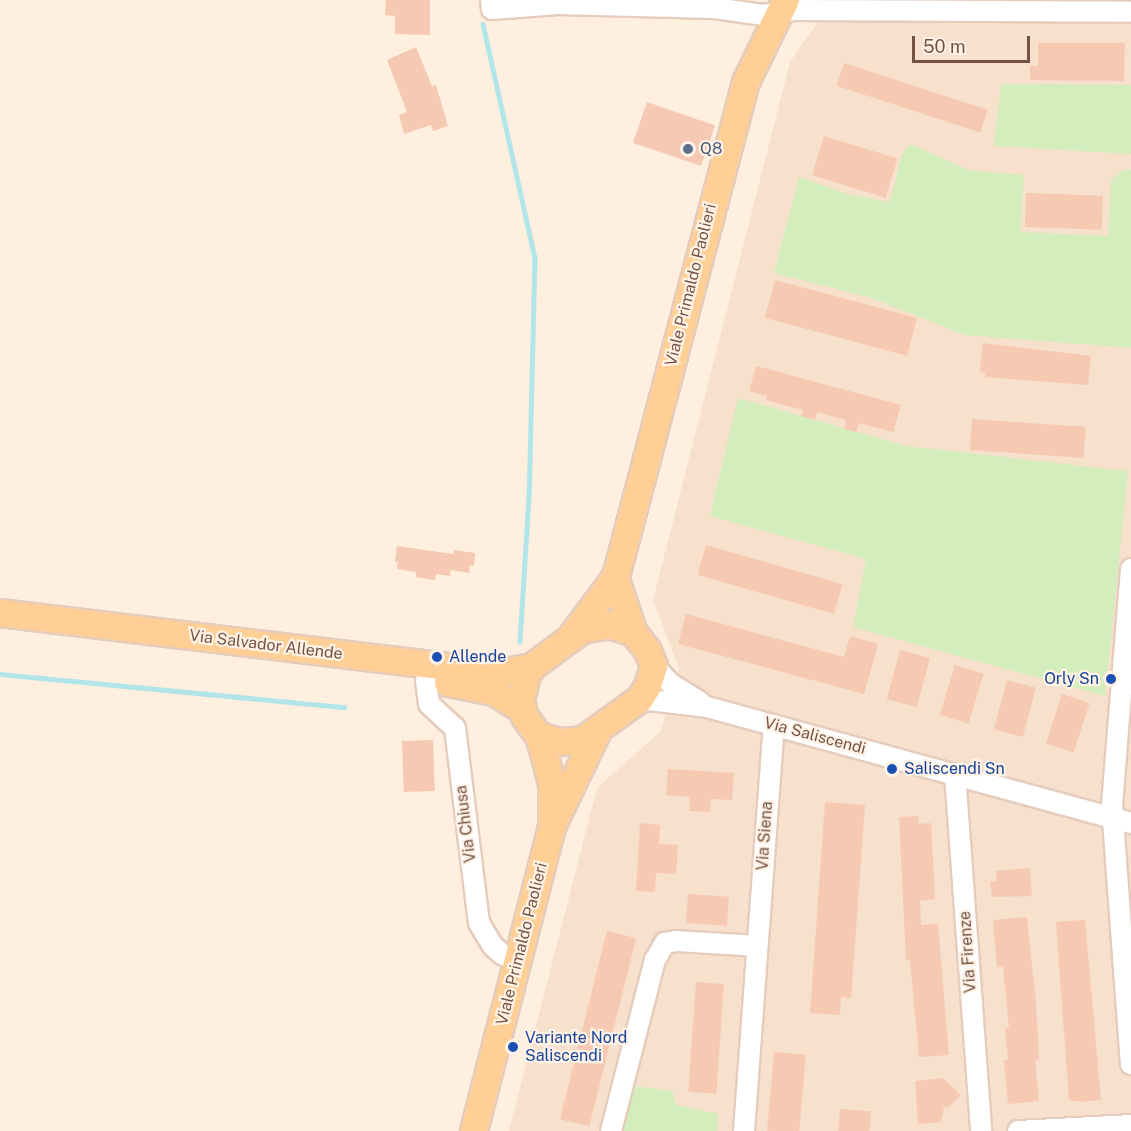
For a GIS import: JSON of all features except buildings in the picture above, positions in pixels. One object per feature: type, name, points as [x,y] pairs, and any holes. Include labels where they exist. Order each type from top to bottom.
[{"type":"main road","name":"Viale Primaldo Paolieri","points":[[572,636],[615,577],[746,82],[782,7]]},
{"type":"main road","points":[[615,577],[634,633],[648,651],[654,666]]},
{"type":"main road","name":"Via Salvador Allende","points":[[0,614],[499,673],[532,667]]},
{"type":"main road","name":"Viale Primaldo Paolieri","points":[[532,667],[572,636],[599,625],[618,626],[634,633]]},
{"type":"main road","name":"Via Salvador Allende","points":[[0,630],[426,680],[494,692],[523,710]]},
{"type":"main road","name":"Viale Primaldo Paolieri","points":[[539,736],[554,741],[572,742],[583,740],[598,731],[640,699],[648,686],[654,666]]},
{"type":"main road","points":[[523,710],[522,688],[532,667]]},
{"type":"main road","name":"Viale Primaldo Paolieri","points":[[523,710],[539,736],[552,784],[552,827]]},
{"type":"main road","name":"Viale Primaldo Paolieri","points":[[474,1131],[552,827],[598,731]]},
{"type":"street","points":[[490,0],[492,9],[558,4],[714,8],[763,15],[782,7],[794,10],[1131,12]]},
{"type":"street","points":[[1131,569],[1121,820],[1131,1064]]},
{"type":"street","name":"Via Saliscendi","points":[[654,666],[671,684],[707,707]]},
{"type":"street","name":"Via Chiusa","points":[[426,680],[429,704],[455,728],[479,923],[493,946],[502,954],[518,961]]},
{"type":"street","name":"Via Saliscendi","points":[[640,699],[707,707],[1121,820]]},
{"type":"street","name":"Via Siena","points":[[744,1131],[774,725]]},
{"type":"street","name":"Via Firenze","points":[[955,774],[981,1131]]},
{"type":"street","points":[[610,1131],[655,960],[664,943],[676,941],[757,946]]},
{"type":"street","points":[[1018,1131],[1131,1125]]},
{"type":"shaded area","points":[[833,0],[1131,0],[1131,1131],[509,1131],[597,788],[661,731],[679,668],[653,600],[790,62]]},
{"type":"green space","points":[[1001,84],[1131,85],[1131,154],[994,146]]},
{"type":"green space","points":[[911,144],[968,170],[1024,175],[1020,232],[1108,236],[1111,181],[1124,169],[1131,170],[1131,348],[965,335],[872,298],[774,273],[799,177],[847,194],[890,202],[902,154]]},
{"type":"green space","points":[[738,398],[906,446],[1128,471],[1105,696],[853,627],[866,559],[710,516]]},
{"type":"green space","points":[[635,1086],[672,1091],[676,1105],[718,1114],[717,1131],[623,1131]]},
{"type":"waterway","points":[[483,24],[535,258],[529,498],[520,642]]},
{"type":"waterway","points":[[0,674],[344,707]]},
{"type":"place","name":"Q8","points":[[688,149]]},
{"type":"place","name":"Allende","points":[[437,657]]},
{"type":"place","name":"Orly Sn","points":[[1111,679]]},
{"type":"place","name":"Saliscendi Sn","points":[[892,769]]},
{"type":"place","name":"Variante Nord Saliscendi","points":[[513,1047]]}]
